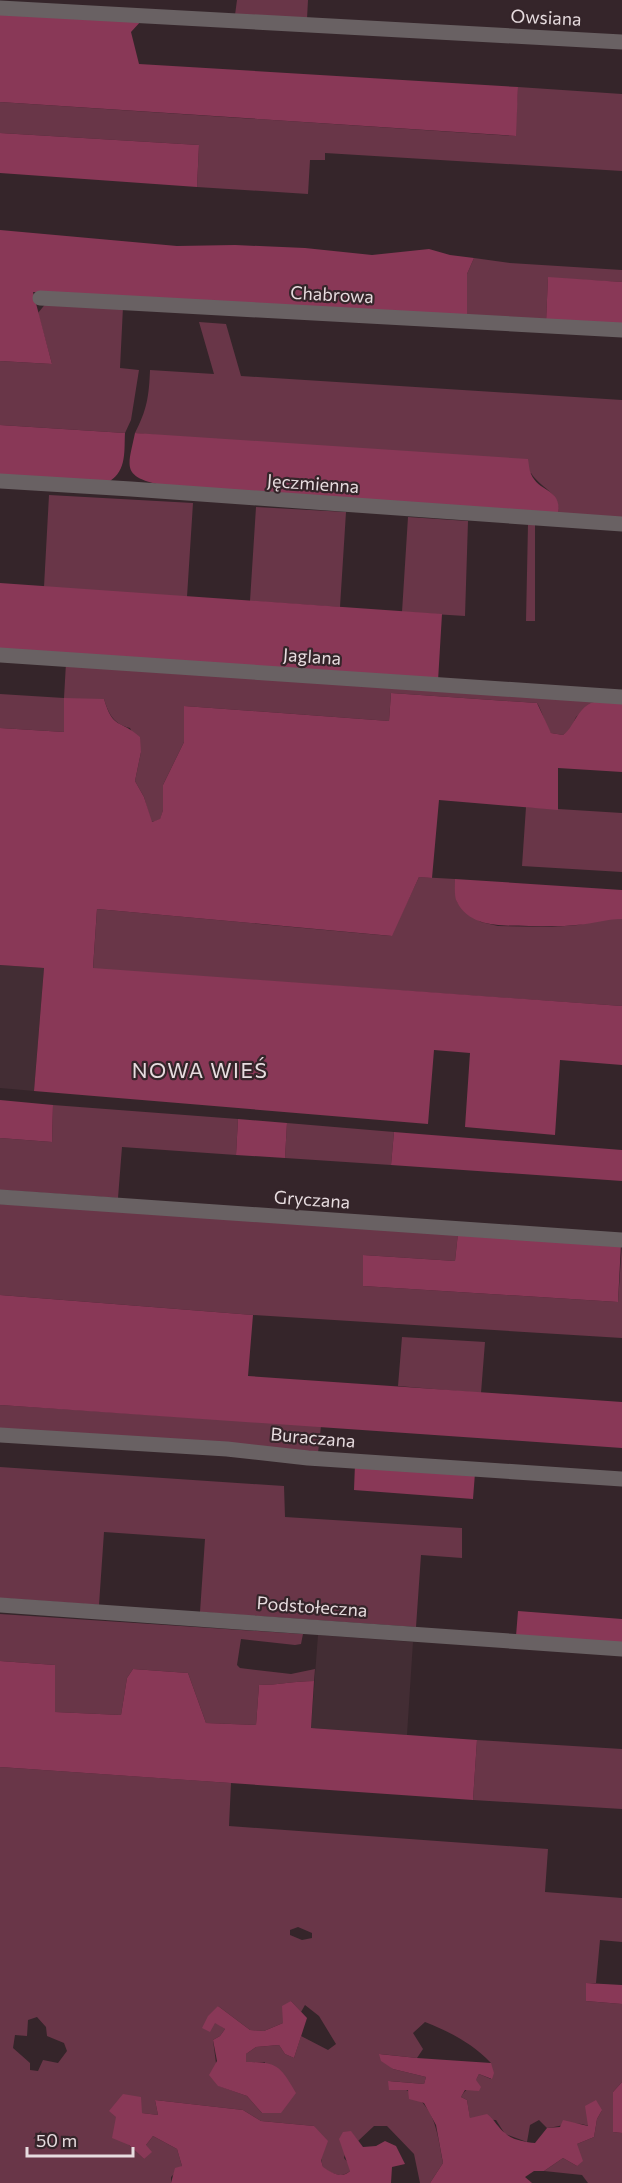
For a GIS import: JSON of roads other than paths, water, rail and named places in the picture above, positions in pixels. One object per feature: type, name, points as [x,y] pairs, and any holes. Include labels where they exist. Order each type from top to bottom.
[{"type":"street","name":"Owsiana","points":[[0,8],[622,42]]},
{"type":"street","name":"Chabrowa","points":[[40,298],[622,330]]},
{"type":"street","name":"Jęczmienna","points":[[0,482],[131,489],[622,525]]},
{"type":"street","name":"Jaglana","points":[[0,655],[622,698]]},
{"type":"street","name":"Gryczana","points":[[0,1197],[622,1240]]},
{"type":"street","name":"Buraczana","points":[[0,1435],[227,1449],[308,1458],[622,1479]]},
{"type":"street","name":"Podstołeczna","points":[[0,1605],[622,1648]]},
{"type":"district","name":"NOWA WIEŚ","points":[[200,1071]]}]
